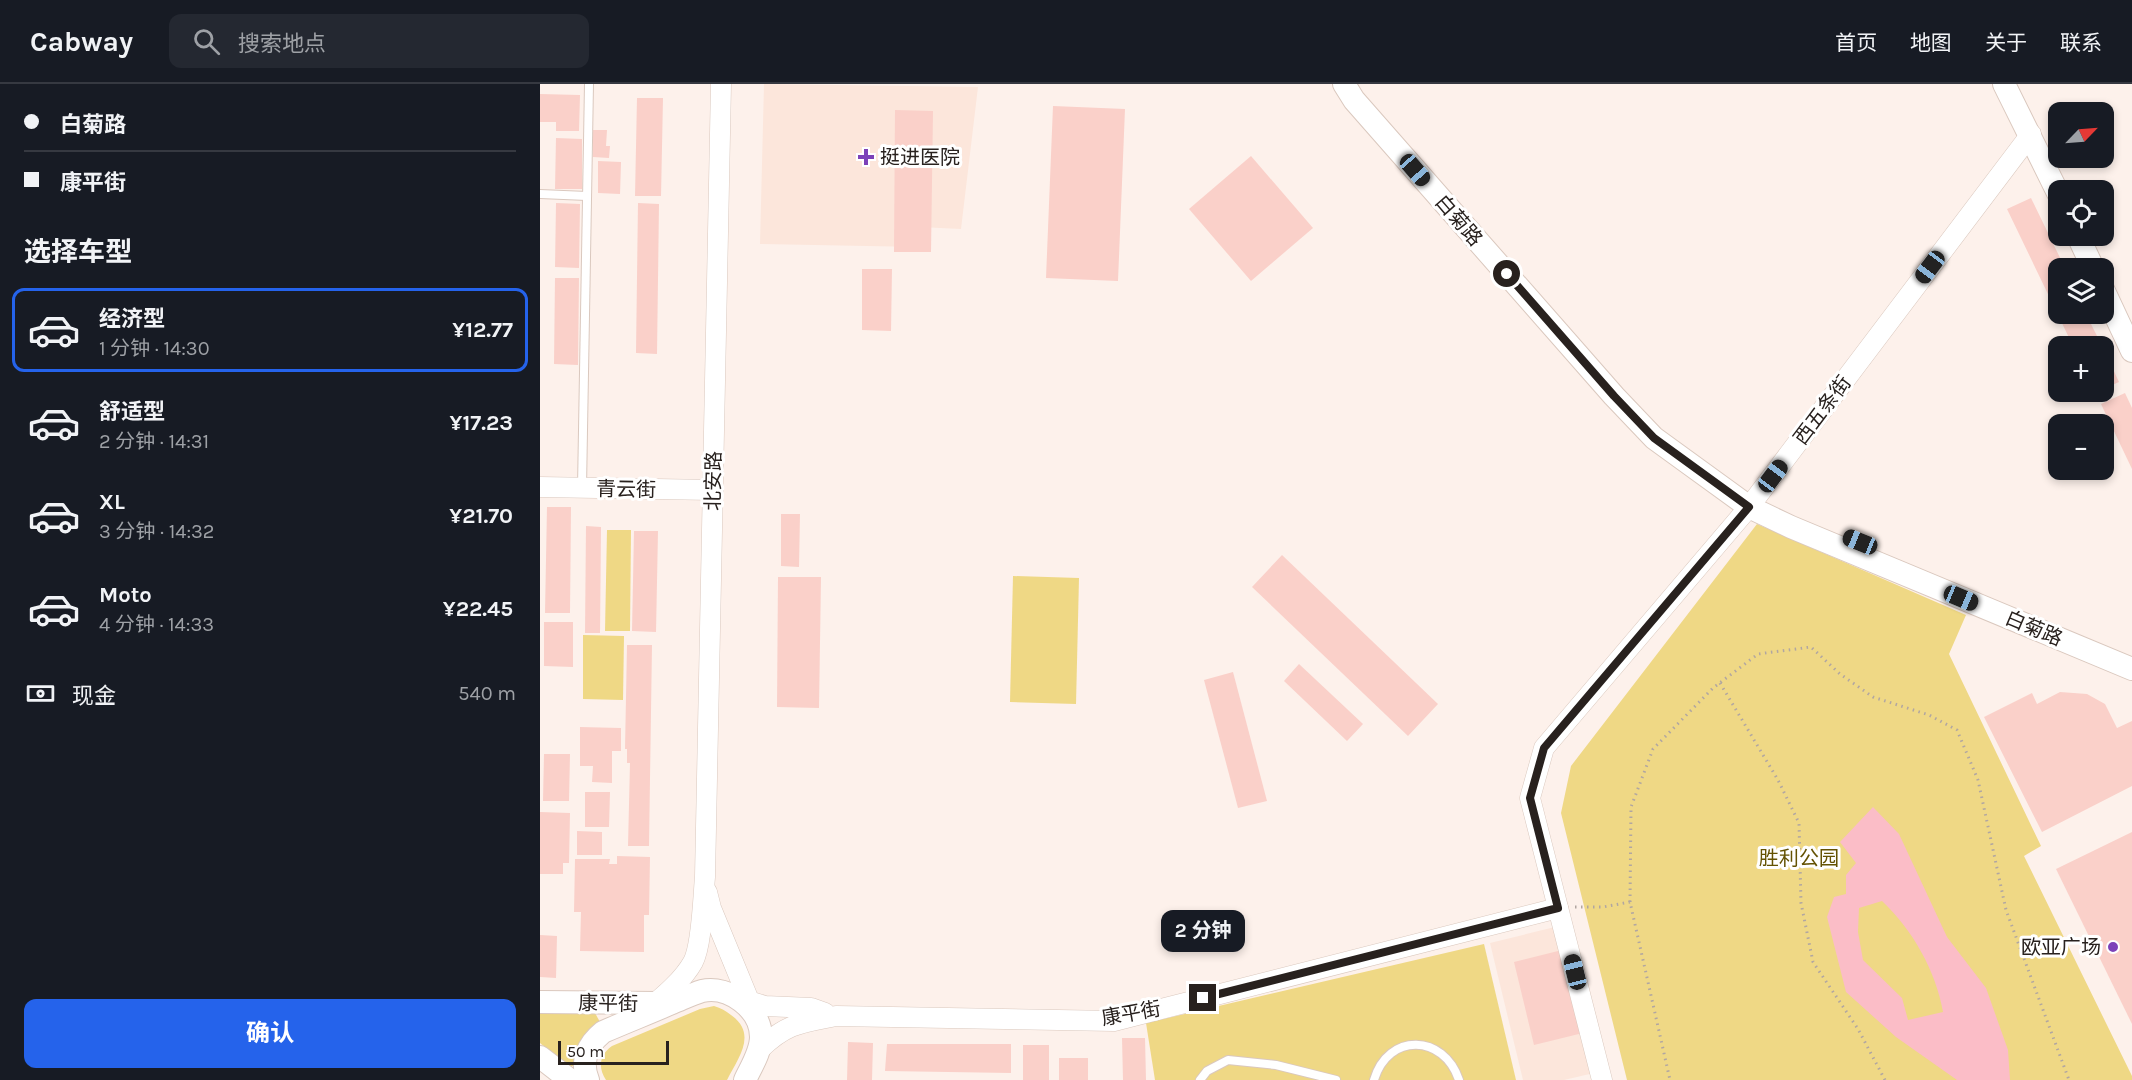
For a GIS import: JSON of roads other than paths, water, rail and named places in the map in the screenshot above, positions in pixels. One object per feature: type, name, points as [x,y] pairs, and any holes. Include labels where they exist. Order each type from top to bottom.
[{"type":"main road","name":"白菊路","points":[[1344,84],[1354,100],[1654,438],[1791,527],[2132,669]]},
{"type":"main road","name":"白菊路","points":[[1360,84],[1638,400],[1665,427],[1754,501],[1797,516],[2132,653]]},
{"type":"main road","points":[[2004,84],[2052,180]]},
{"type":"main road","points":[[2114,313],[2132,351]]},
{"type":"main road","points":[[588,1080],[584,1064],[586,1055],[596,1038],[603,1032],[649,1007],[715,990],[746,1005],[761,1038],[760,1049],[745,1080]]},
{"type":"main road","name":"康平街","points":[[540,1002],[649,1007]]},
{"type":"main road","points":[[540,1057],[570,1080]]},
{"type":"street","name":"北安路","points":[[705,877],[721,84]]},
{"type":"street","name":"西五条街","points":[[1558,908],[1530,798],[1544,748],[1754,501],[2031,134]]},
{"type":"street","name":"青云街","points":[[540,487],[713,490]]},
{"type":"street","points":[[705,877],[711,908],[727,946],[746,1005],[811,1008],[836,1016]]},
{"type":"street","points":[[649,1007],[686,972],[696,954],[705,877]]},
{"type":"street","points":[[1558,908],[1602,1080]]},
{"type":"street","name":"康平街","points":[[836,1016],[1114,1021],[1558,908]]},
{"type":"street","points":[[727,946],[738,965],[760,990],[769,998],[789,1008]]},
{"type":"street","points":[[649,1007],[652,995],[686,972]]},
{"type":"street","points":[[760,1049],[776,1035],[795,1024],[836,1016]]},
{"type":"lane","points":[[582,488],[589,84]]},
{"type":"lane","points":[[540,194],[587,196]]},
{"type":"lane","points":[[1374,1080],[1385,1057],[1397,1048],[1420,1044],[1440,1051],[1454,1065],[1459,1080]]},
{"type":"lane","points":[[1200,1080],[1207,1071],[1228,1060],[1276,1065],[1336,1080]]},
{"type":"place","name":"挺进医院","points":[[866,157]]},
{"type":"place","name":"欧亚广场","points":[[2113,947]]},
{"type":"park label","name":"胜利公园","points":[[1799,858]]}]
